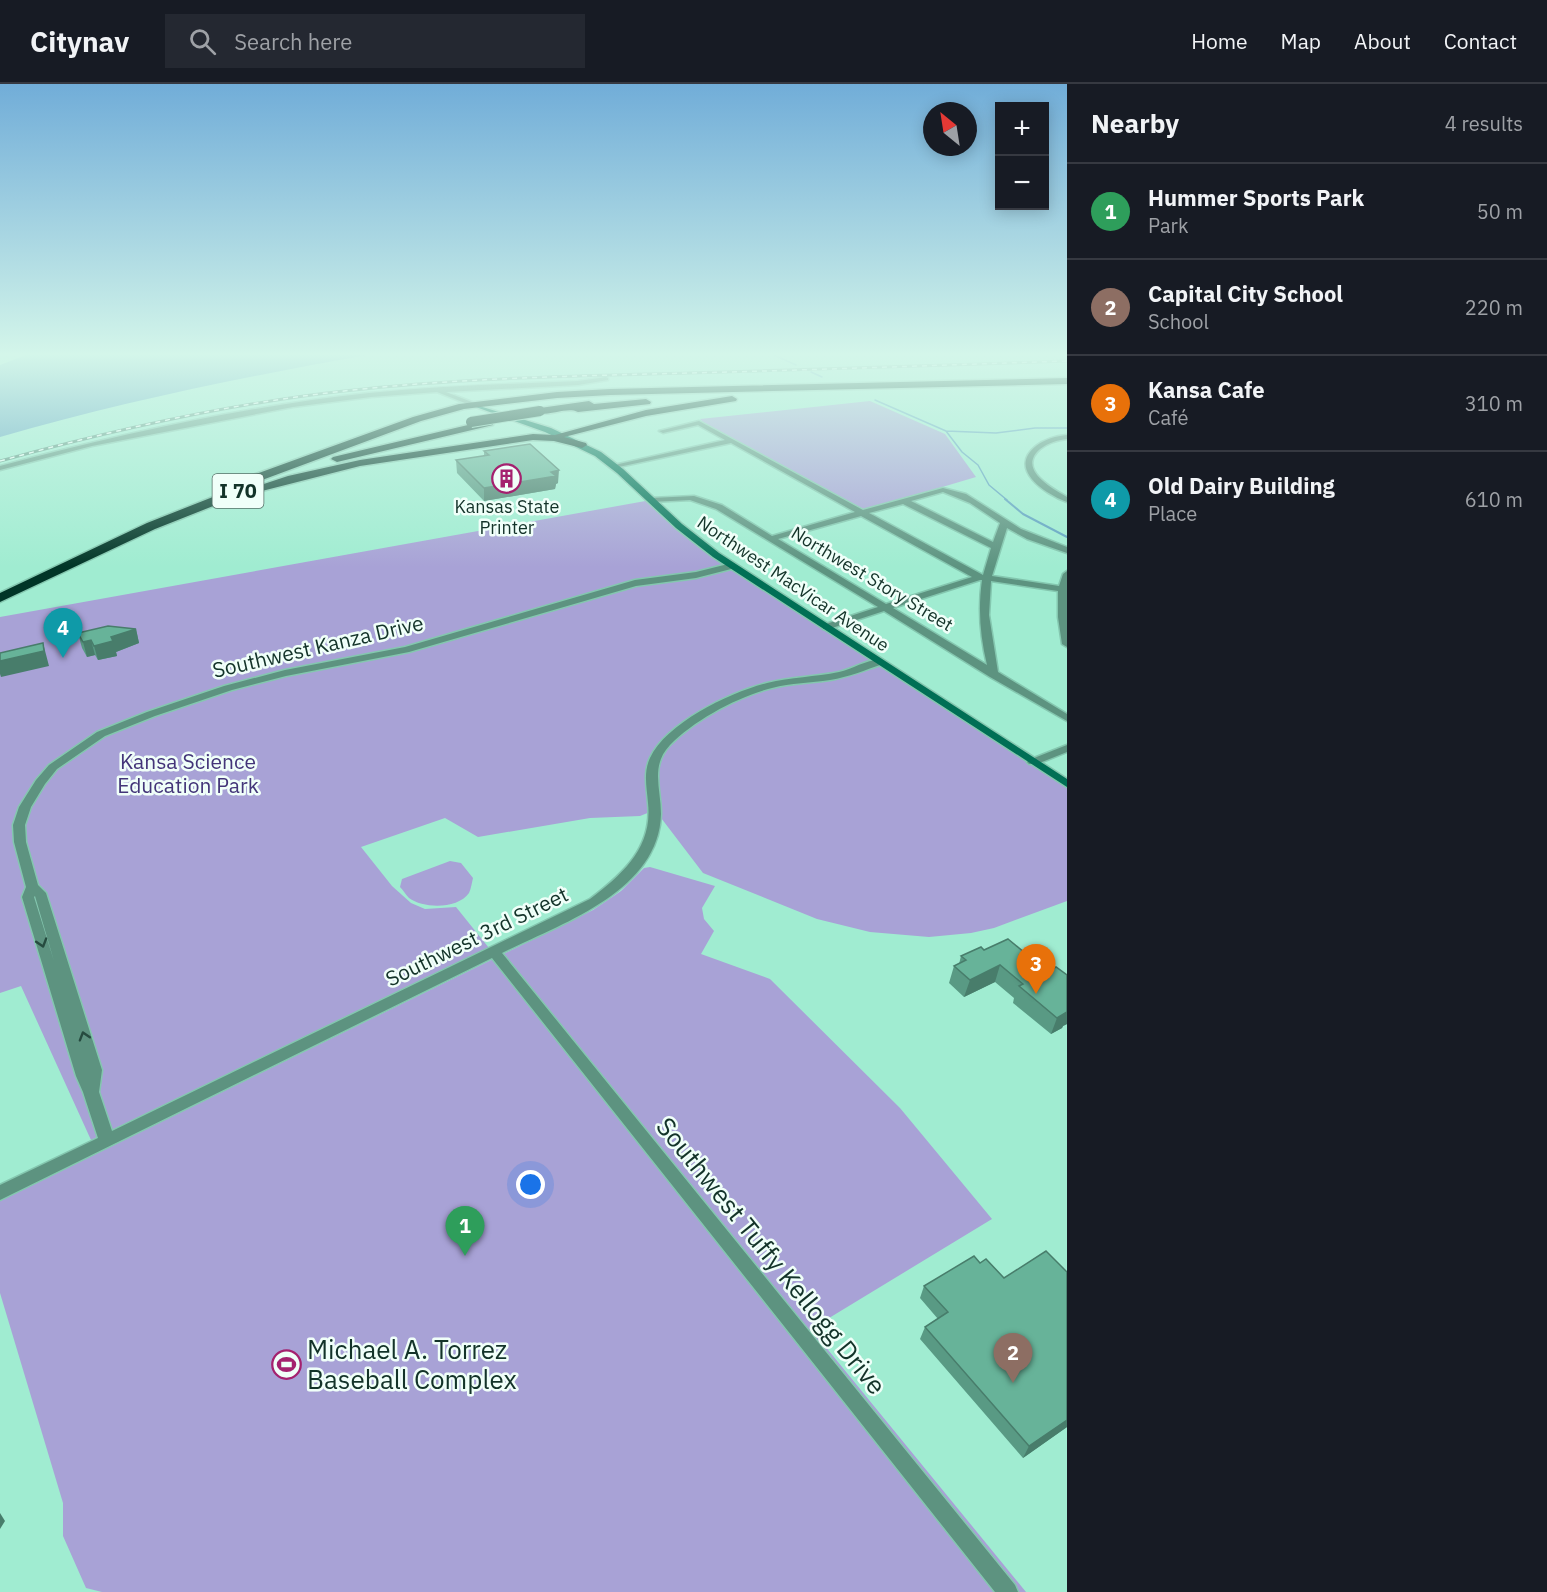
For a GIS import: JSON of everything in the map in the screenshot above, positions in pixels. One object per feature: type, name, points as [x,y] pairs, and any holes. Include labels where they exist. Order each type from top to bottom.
[{"type":"highway","points":[[224,490],[399,425]]},
{"type":"highway","name":"I 70","points":[[0,590],[131,528],[224,490],[359,448],[456,425]]},
{"type":"highway","name":"I 70","points":[[0,597],[185,512],[267,481],[336,459],[479,425]]},
{"type":"highway","points":[[560,435],[597,425]]},
{"type":"highway","points":[[533,437],[548,430]]},
{"type":"highway","points":[[185,512],[273,483],[338,467],[397,456],[533,437],[554,438],[582,445]]},
{"type":"main road","name":"Northwest MacVicar Avenue","points":[[534,425],[582,445],[614,466],[679,526],[732,566],[1067,784]]},
{"type":"street","points":[[0,468],[81,447],[186,425]]},
{"type":"street","points":[[663,431],[688,425]]},
{"type":"street","points":[[703,425],[983,577],[1062,589]]},
{"type":"street","points":[[1063,437],[1033,451],[1027,464],[1030,472],[1040,482],[1067,500]]},
{"type":"street","points":[[614,466],[732,441]]},
{"type":"street","points":[[772,538],[946,490],[983,507],[1030,537],[1067,550]]},
{"type":"street","name":"Northwest Story Street","points":[[651,500],[684,498],[711,503],[1067,718]]},
{"type":"street","points":[[902,501],[994,546]]},
{"type":"street","points":[[994,675],[984,638],[983,577],[1005,522]]},
{"type":"street","name":"Southwest Kanza Drive","points":[[107,1140],[91,1092],[83,1076],[28,897],[32,887],[20,842],[19,825],[25,807],[40,782],[53,767],[101,734],[194,699],[268,677],[406,650],[635,583],[696,575],[732,566]]},
{"type":"street","points":[[1067,574],[1062,589],[1062,617],[1067,644]]},
{"type":"street","points":[[826,627],[983,577]]},
{"type":"street","name":"Southwest 3rd Street","points":[[0,1192],[595,902],[617,886],[639,864],[653,833],[655,810],[650,784],[655,759],[668,740],[739,696],[787,682],[841,675],[879,662]]},
{"type":"street","points":[[1033,762],[1067,748]]},
{"type":"street","name":"Southwest Tuffy Kellogg Drive","points":[[494,952],[1008,1592]]},
{"type":"green space","points":[[925,425],[945,434],[976,477],[865,510],[707,426]]},
{"type":"green space","name":"Kansa Science Education Park","points":[[651,500],[732,566],[1067,785],[1067,901],[994,928],[971,933],[929,937],[870,932],[817,919],[703,873],[655,810],[640,816],[590,818],[478,837],[445,818],[361,847],[392,886],[411,903],[425,909],[456,907],[489,948],[91,1140],[21,986],[0,993],[0,617]]},
{"type":"green space","points":[[450,861],[461,863],[473,878],[469,893],[457,902],[440,906],[415,902],[400,887],[402,879]]},
{"type":"green space","points":[[650,867],[715,886],[702,908],[704,919],[714,931],[701,954],[770,979],[900,1108],[992,1219],[811,1329],[1026,1592],[102,1592],[86,1588],[63,1536],[63,1503],[0,1293],[0,1201],[593,910],[621,891],[644,868]]},
{"type":"water","points":[[0,425],[44,425],[0,437]]},
{"type":"building","points":[[530,444],[559,470],[551,472],[556,476],[484,488],[456,460],[489,455],[484,451]]},
{"type":"building","points":[[108,626],[136,629],[111,637],[113,641],[94,646],[91,640],[83,642],[78,633]]},
{"type":"building","points":[[43,643],[44,651],[0,661],[0,653]]},
{"type":"building","points":[[1008,939],[1025,953],[1020,955],[1043,974],[1056,967],[1067,975],[1067,1012],[1057,1018],[1019,986],[1023,984],[1000,965],[970,980],[954,966],[966,960],[961,956],[981,947],[984,950]]},
{"type":"building","points":[[1046,1251],[1067,1272],[1067,1420],[1029,1446],[925,1327],[948,1312],[924,1286],[974,1256],[980,1263],[986,1259],[1004,1278]]},
{"type":"waterway","points":[[933,425],[946,431]]},
{"type":"waterway","points":[[946,431],[996,433],[1035,428],[1067,428]]},
{"type":"waterway","points":[[946,431],[962,452],[978,465],[989,485],[1007,500]]},
{"type":"waterway","points":[[1005,499],[1023,514],[1067,537]]},
{"type":"railway","points":[[0,461],[145,425]]},
{"type":"place","name":"Kansas State Printer","points":[[507,478]]},
{"type":"place","name":"Old Dairy Building","points":[[63,658]]},
{"type":"place","name":"Kansa Cafe","points":[[1036,994]]},
{"type":"place","name":"Hummer Sports Park","points":[[465,1256]]},
{"type":"place","name":"Michael A. Torrez Baseball Complex","points":[[286,1365]]},
{"type":"place","name":"Capital City School","points":[[1013,1383]]}]
